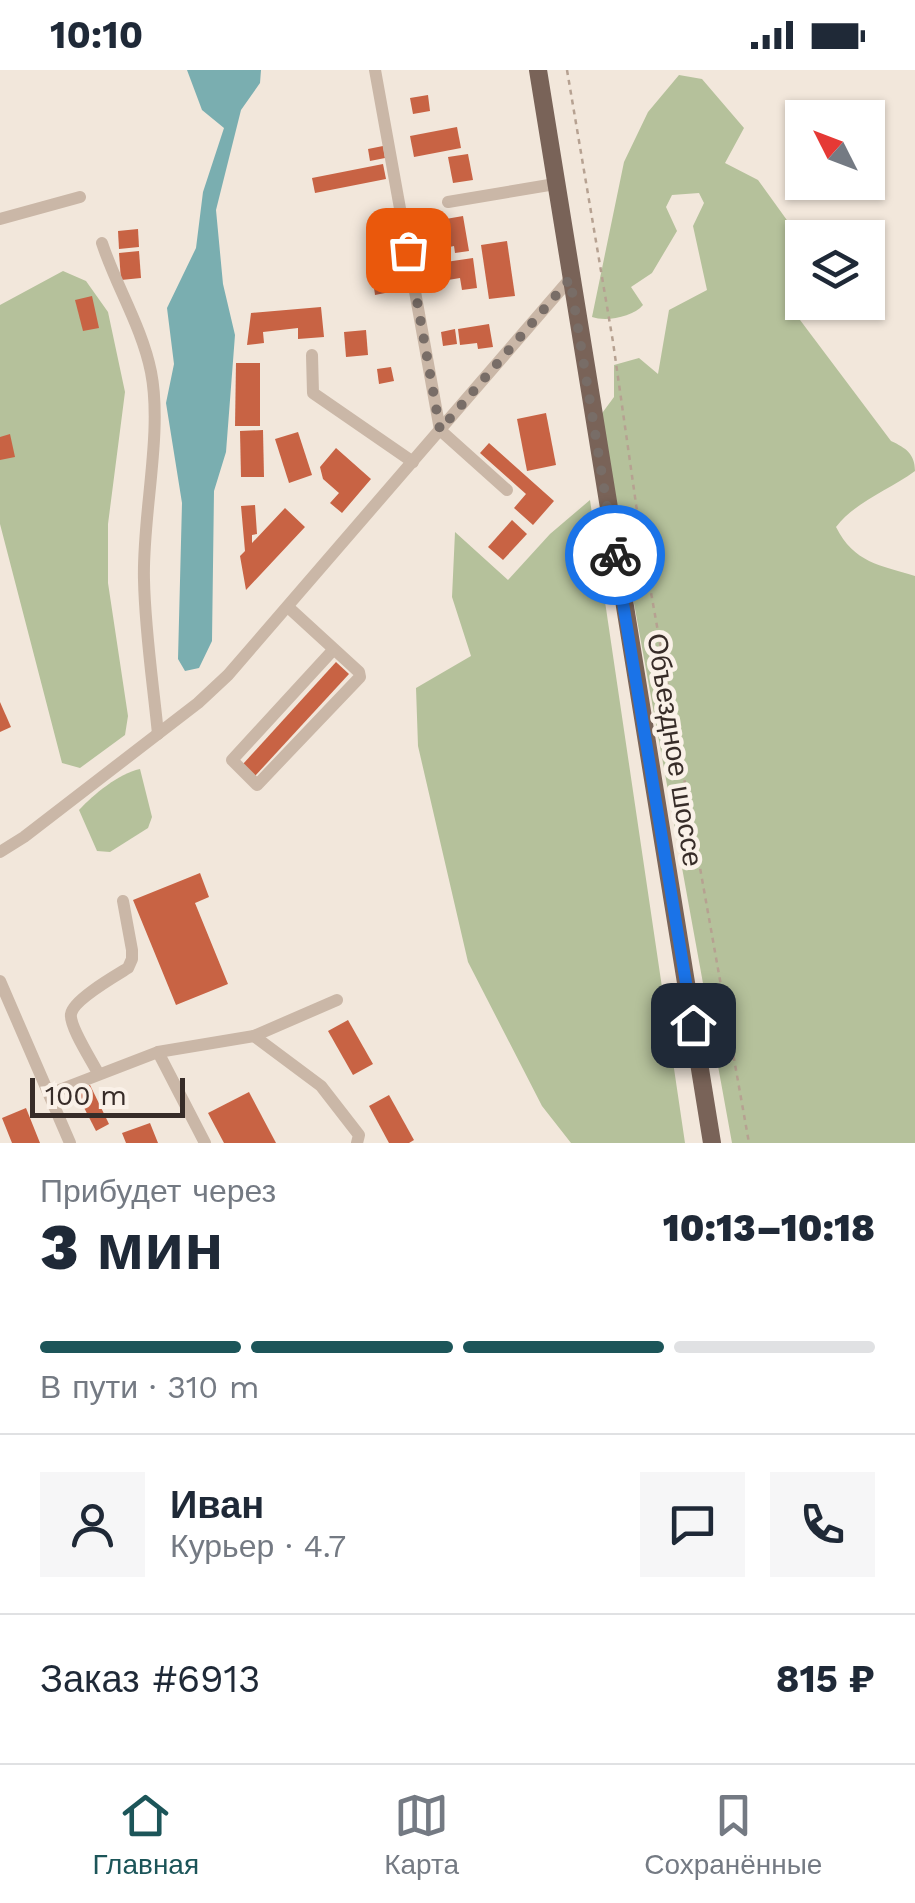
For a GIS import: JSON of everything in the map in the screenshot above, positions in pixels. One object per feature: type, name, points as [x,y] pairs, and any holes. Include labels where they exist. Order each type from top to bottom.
[{"type":"main road","name":"Объездное шоссе","points":[[538,70],[712,1143]]},
{"type":"street","points":[[375,70],[440,430],[507,490]]},
{"type":"street","points":[[448,202],[556,184]]},
{"type":"street","points":[[0,219],[80,197]]},
{"type":"street","points":[[102,243],[139,333],[151,374],[153,416],[144,579],[158,734]]},
{"type":"street","points":[[0,852],[158,734],[228,675],[570,279]]},
{"type":"street","points":[[312,354],[314,394],[412,462]]},
{"type":"street","points":[[288,607],[334,649],[360,676],[256,786],[232,760],[334,649]]},
{"type":"street","points":[[98,1073],[72,1024],[71,1014],[77,1003],[128,968],[132,959],[123,901]]},
{"type":"street","points":[[0,981],[70,1143]]},
{"type":"street","points":[[48,1094],[158,1052],[254,1036],[337,1000]]},
{"type":"street","points":[[254,1036],[321,1086],[358,1135],[358,1143]]},
{"type":"street","points":[[158,1052],[206,1143]]},
{"type":"path","points":[[568,70],[642,544],[749,1143]]},
{"type":"green space","points":[[679,75],[702,79],[744,128],[725,163],[758,180],[787,220],[785,320],[800,320],[891,441],[909,452],[915,465],[915,471],[862,503],[836,527],[860,555],[915,576],[915,1143],[732,1143],[600,416],[614,397],[614,365],[639,358],[658,374],[669,310],[707,290],[693,226],[704,203],[699,193],[672,195],[666,207],[677,231],[652,273],[631,287],[643,305],[619,317],[592,317],[624,162],[648,112]]},
{"type":"green space","points":[[63,271],[86,281],[108,312],[125,392],[108,524],[108,583],[128,716],[125,735],[80,768],[62,763],[0,524],[0,305]]},
{"type":"green space","points":[[590,500],[685,1143],[571,1143],[542,1106],[468,962],[418,746],[416,688],[471,656],[452,597],[455,532],[508,580],[550,534]]},
{"type":"green space","points":[[140,769],[152,817],[148,828],[110,852],[97,851],[79,810],[107,785]]},
{"type":"water","points":[[187,70],[261,70],[260,83],[241,110],[216,210],[223,284],[235,335],[226,452],[214,491],[212,641],[199,668],[185,671],[178,659],[182,503],[166,403],[174,364],[167,308],[196,248],[203,192],[224,128],[202,110]]},
{"type":"building","points":[[428,95],[430,111],[413,114],[410,98]]},
{"type":"building","points":[[457,127],[461,148],[414,157],[410,136]]},
{"type":"building","points":[[383,146],[385,158],[370,161],[368,149]]},
{"type":"building","points":[[468,154],[473,180],[453,183],[448,157]]},
{"type":"building","points":[[383,164],[386,179],[315,193],[312,178]]},
{"type":"building","points":[[463,216],[469,251],[455,253],[454,246],[445,248],[440,220]]},
{"type":"building","points":[[138,229],[139,247],[119,249],[118,231]]},
{"type":"building","points":[[507,241],[515,296],[489,299],[481,245]]},
{"type":"building","points":[[139,251],[141,278],[121,280],[119,253]]},
{"type":"building","points":[[473,258],[477,288],[462,290],[460,278],[442,281],[439,263]]},
{"type":"building","points":[[387,278],[390,292],[375,295],[373,280]]},
{"type":"building","points":[[92,296],[99,328],[83,331],[75,300]]},
{"type":"building","points":[[321,307],[324,337],[298,339],[298,328],[263,332],[264,343],[247,345],[251,313]]},
{"type":"building","points":[[489,324],[493,347],[478,349],[477,343],[460,345],[458,329]]},
{"type":"building","points":[[455,329],[457,344],[443,346],[441,332]]},
{"type":"building","points":[[366,330],[368,355],[346,357],[344,332]]},
{"type":"building","points":[[236,363],[260,363],[260,426],[235,426]]},
{"type":"building","points":[[391,367],[394,381],[379,384],[377,369]]},
{"type":"building","points":[[546,413],[556,465],[527,471],[517,419]]},
{"type":"building","points":[[263,430],[264,477],[241,477],[240,431]]},
{"type":"building","points":[[298,432],[312,475],[289,483],[275,439]]},
{"type":"building","points":[[10,434],[15,457],[0,460],[0,437]]},
{"type":"building","points":[[489,443],[554,501],[533,525],[514,508],[526,494],[480,453]]},
{"type":"building","points":[[336,448],[371,479],[342,513],[330,503],[339,493],[323,479],[320,467]]},
{"type":"building","points":[[255,505],[257,534],[252,535],[252,543],[285,508],[305,527],[246,590],[240,556],[245,551],[241,506]]},
{"type":"building","points":[[512,520],[527,534],[503,560],[488,547]]},
{"type":"building","points":[[336,662],[349,674],[255,776],[243,764]]},
{"type":"building","points":[[0,702],[11,727],[0,732]]},
{"type":"building","points":[[200,873],[209,897],[195,903],[228,984],[176,1005],[133,900]]},
{"type":"building","points":[[348,1020],[373,1064],[353,1075],[328,1031]]},
{"type":"building","points":[[90,1085],[109,1124],[96,1131],[76,1092]]},
{"type":"building","points":[[249,1092],[276,1143],[224,1143],[208,1113]]},
{"type":"building","points":[[389,1095],[414,1140],[409,1143],[389,1143],[369,1106]]},
{"type":"building","points":[[26,1108],[40,1143],[12,1143],[2,1118]]},
{"type":"building","points":[[150,1123],[158,1143],[126,1143],[122,1133]]},
{"type":"way so far","points":[[408,250],[440,430],[570,279],[615,555]]},
{"type":"route","points":[[615,555],[693,1025]]}]
